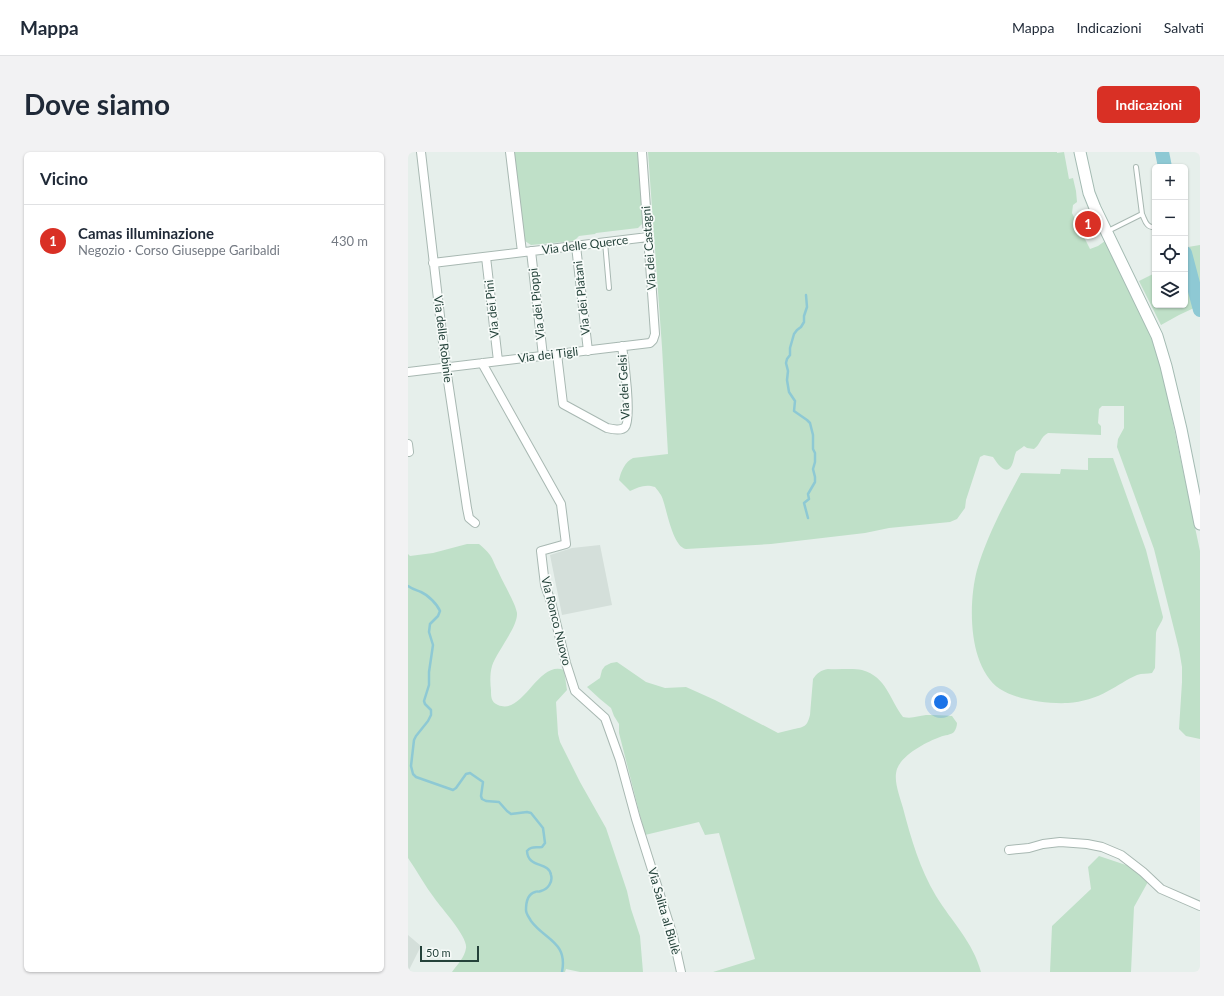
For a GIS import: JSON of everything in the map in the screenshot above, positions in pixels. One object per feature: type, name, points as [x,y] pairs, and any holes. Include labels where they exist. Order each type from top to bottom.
[{"type":"main road","points":[[1080,152],[1089,193],[1095,208],[1141,302],[1162,350],[1181,430],[1200,524]]},
{"type":"street","name":"Via delle Robinie","points":[[421,152],[446,368],[466,508],[470,518],[475,523]]},
{"type":"street","points":[[510,152],[522,252]]},
{"type":"street","name":"Via dei Castagni","points":[[642,152],[655,334],[650,343]]},
{"type":"street","name":"Via delle Querce","points":[[434,264],[648,237]]},
{"type":"street","name":"Via dei Platani","points":[[576,246],[588,350]]},
{"type":"street","name":"Via dei Pioppi","points":[[531,251],[543,356]]},
{"type":"street","name":"Via dei Pini","points":[[486,257],[498,362]]},
{"type":"street","name":"Via dei Tigli","points":[[408,372],[650,343]]},
{"type":"street","name":"Via dei Gelsi","points":[[557,354],[563,404],[607,428],[621,429],[626,425],[628,404],[622,346]]},
{"type":"street","name":"Via Ronco Nuovo","points":[[482,363],[562,504],[566,544],[541,551],[545,585],[551,602],[564,658],[575,691],[605,718],[620,760],[646,850]]},
{"type":"street","points":[[1010,850],[1060,842],[1086,844],[1102,848],[1121,855],[1143,872],[1161,889],[1200,906]]},
{"type":"street","name":"Via Salita al Biulè","points":[[646,850],[668,925],[673,936],[681,972]]},
{"type":"lane","points":[[1136,167],[1142,214],[1147,224],[1152,227]]},
{"type":"lane","points":[[1106,232],[1142,214]]},
{"type":"lane","points":[[605,242],[609,288]]},
{"type":"shaded area","points":[[600,545],[612,605],[562,615],[550,555],[572,548]]},
{"type":"shaded area","points":[[408,935],[421,946],[408,972]]},
{"type":"green space","points":[[514,152],[638,152],[643,223],[638,228],[579,236],[574,241],[531,245],[525,241]]},
{"type":"green space","points":[[648,152],[1064,152],[1069,179],[1073,178],[1076,191],[1077,202],[1073,205],[1072,213],[1090,249],[1105,241],[1148,328],[1158,352],[1200,551],[1200,739],[1186,736],[1179,729],[1182,667],[1179,649],[1154,549],[1117,447],[1118,439],[1124,428],[1124,406],[1102,406],[1099,409],[1098,423],[1101,426],[1101,435],[1048,433],[1043,436],[1034,449],[1024,446],[1017,451],[1012,465],[1007,470],[1002,468],[993,457],[984,455],[980,457],[966,500],[965,508],[957,519],[950,522],[889,528],[865,533],[771,544],[686,549],[681,547],[677,542],[671,528],[662,496],[655,487],[645,486],[630,491],[619,480],[624,467],[633,458],[668,454]]},
{"type":"green space","points":[[1200,245],[1200,293],[1188,247]]},
{"type":"green space","points":[[1152,274],[1152,307],[1139,281]]},
{"type":"green space","points":[[1188,285],[1194,308],[1161,325],[1152,308],[1188,308]]},
{"type":"green space","points":[[1088,458],[1113,458],[1146,550],[1163,617],[1156,633],[1155,668],[1152,673],[1137,675],[1094,698],[1084,701],[1060,703],[1023,699],[1000,689],[989,679],[976,651],[973,634],[972,600],[977,570],[1002,508],[1021,473],[1060,474],[1061,469],[1088,470]]},
{"type":"green space","points":[[467,544],[479,544],[490,555],[512,598],[517,613],[511,632],[492,666],[490,681],[493,701],[498,705],[507,706],[515,703],[546,673],[555,669],[564,670],[567,690],[556,702],[560,742],[580,782],[606,828],[640,936],[643,972],[580,972],[566,969],[565,972],[452,972],[464,955],[466,943],[459,930],[431,894],[408,858],[408,554],[410,556],[433,553]]},
{"type":"green space","points":[[617,662],[646,682],[665,688],[686,687],[715,700],[778,733],[805,726],[810,715],[813,679],[819,672],[828,669],[858,669],[870,673],[887,689],[903,717],[912,718],[926,715],[952,716],[957,723],[954,732],[928,742],[909,754],[897,769],[896,784],[913,842],[925,875],[936,896],[973,951],[981,972],[713,972],[755,959],[719,833],[705,835],[699,822],[645,835],[619,733],[619,724],[611,708],[587,687],[600,678],[602,670],[605,666]]},
{"type":"green space","points":[[1099,856],[1129,866],[1149,880],[1134,907],[1131,972],[1050,972],[1052,926],[1091,889],[1088,867]]},
{"type":"waterway","points":[[1162,152],[1164,164]]},
{"type":"waterway","points":[[1188,264],[1200,310]]},
{"type":"waterway","points":[[806,295],[807,307],[804,322],[794,334],[790,348],[790,355],[786,363],[789,392],[795,401],[794,411],[810,423],[813,435],[813,449],[815,453],[813,469],[815,482],[808,494],[809,499],[804,503],[808,518]]},
{"type":"waterway","points":[[408,586],[426,595],[435,603],[440,611],[438,616],[430,624],[429,632],[433,645],[429,672],[429,685],[424,701],[431,710],[431,715],[414,740],[411,766],[413,774],[416,777],[453,790],[466,774],[470,773],[483,782],[482,799],[486,801],[499,802],[511,814],[531,813],[543,828],[545,843],[542,847],[532,848],[527,851],[528,857],[531,860],[547,868],[551,875],[551,880],[546,889],[537,891],[529,897],[526,911],[531,921],[559,948],[562,954],[562,972]]},
{"type":"place","name":"Camas illuminazione","points":[[1088,224]]}]
